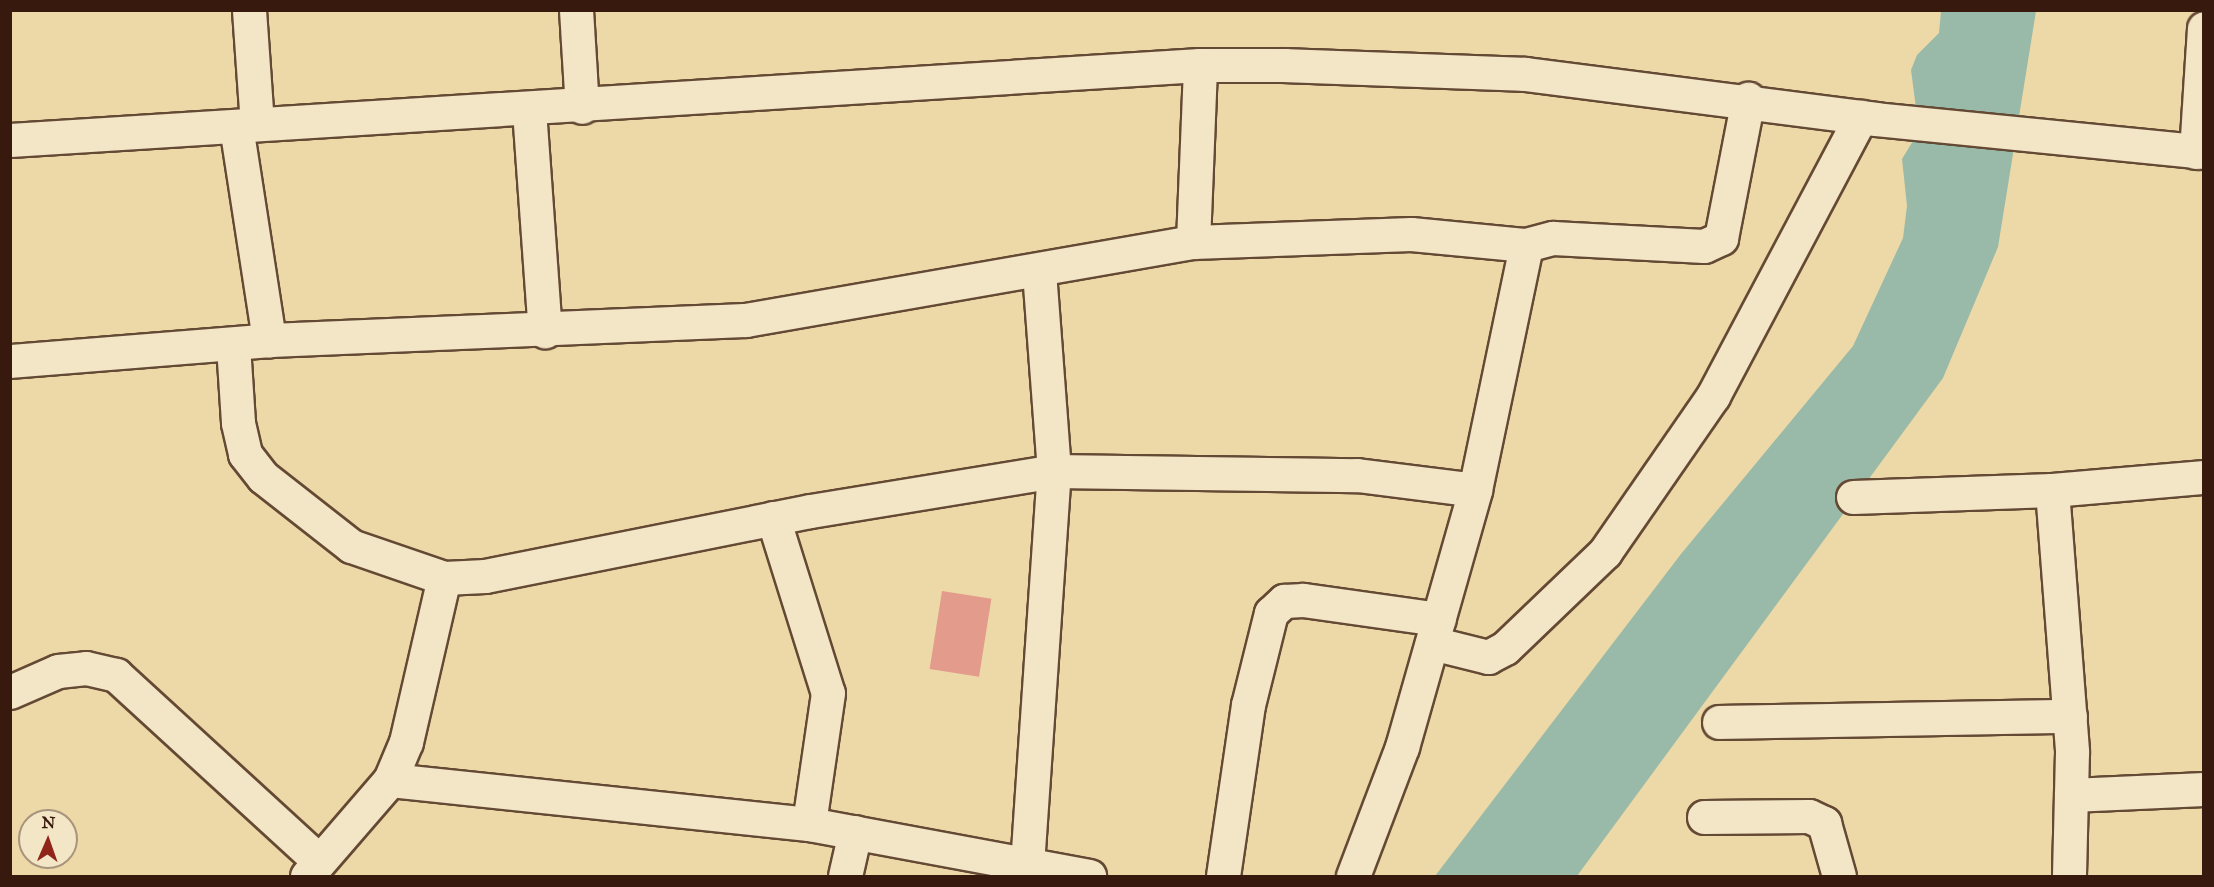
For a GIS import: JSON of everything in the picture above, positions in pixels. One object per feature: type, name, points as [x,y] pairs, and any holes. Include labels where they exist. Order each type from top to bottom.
[{"type":"street","points":[[249,10],[247,124],[269,340]]},
{"type":"street","points":[[576,10],[582,107]]},
{"type":"street","points":[[10,140],[247,124],[582,107],[1200,65],[1525,74],[1748,99],[1868,118],[2200,152],[2204,28]]},
{"type":"street","points":[[1193,242],[1200,65]]},
{"type":"street","points":[[10,361],[233,345],[269,340],[545,331],[746,320],[1039,272],[1193,242],[1411,234],[1526,245],[1553,238],[1704,246],[1721,237],[1748,99]]},
{"type":"street","points":[[530,110],[545,331]]},
{"type":"street","points":[[1223,876],[1248,705],[1271,613],[1284,601],[1303,600],[1435,631],[1488,657],[1505,648],[1605,552],[1713,396],[1868,118]]},
{"type":"street","points":[[1353,876],[1402,747],[1475,490],[1526,245]]},
{"type":"street","points":[[1027,865],[1054,471],[1039,272]]},
{"type":"street","points":[[233,345],[238,423],[245,454],[262,477],[351,546],[444,578],[485,576],[773,518],[1054,471],[1357,475],[1475,490]]},
{"type":"street","points":[[1853,497],[2052,490],[2204,477]]},
{"type":"street","points":[[2052,490],[2070,716],[2069,876]]},
{"type":"street","points":[[773,518],[828,693],[809,824]]},
{"type":"street","points":[[10,692],[58,671],[86,668],[116,675],[313,869],[390,780],[406,742],[444,578]]},
{"type":"street","points":[[1719,722],[2070,716]]},
{"type":"street","points":[[390,780],[809,824],[1089,876]]},
{"type":"street","points":[[2071,795],[2204,789]]},
{"type":"street","points":[[1704,817],[1809,816],[1824,823],[1839,876]]},
{"type":"street","points":[[845,876],[855,832]]},
{"type":"shaded area","points":[[1941,11],[2036,11],[1998,247],[1943,378],[1577,876],[1435,876],[1681,554],[1853,346],[1903,238],[1907,206],[1902,159],[1919,131],[1911,70],[1917,55],[1939,33]]},
{"type":"building","points":[[942,591],[991,599],[979,677],[930,669]]}]
